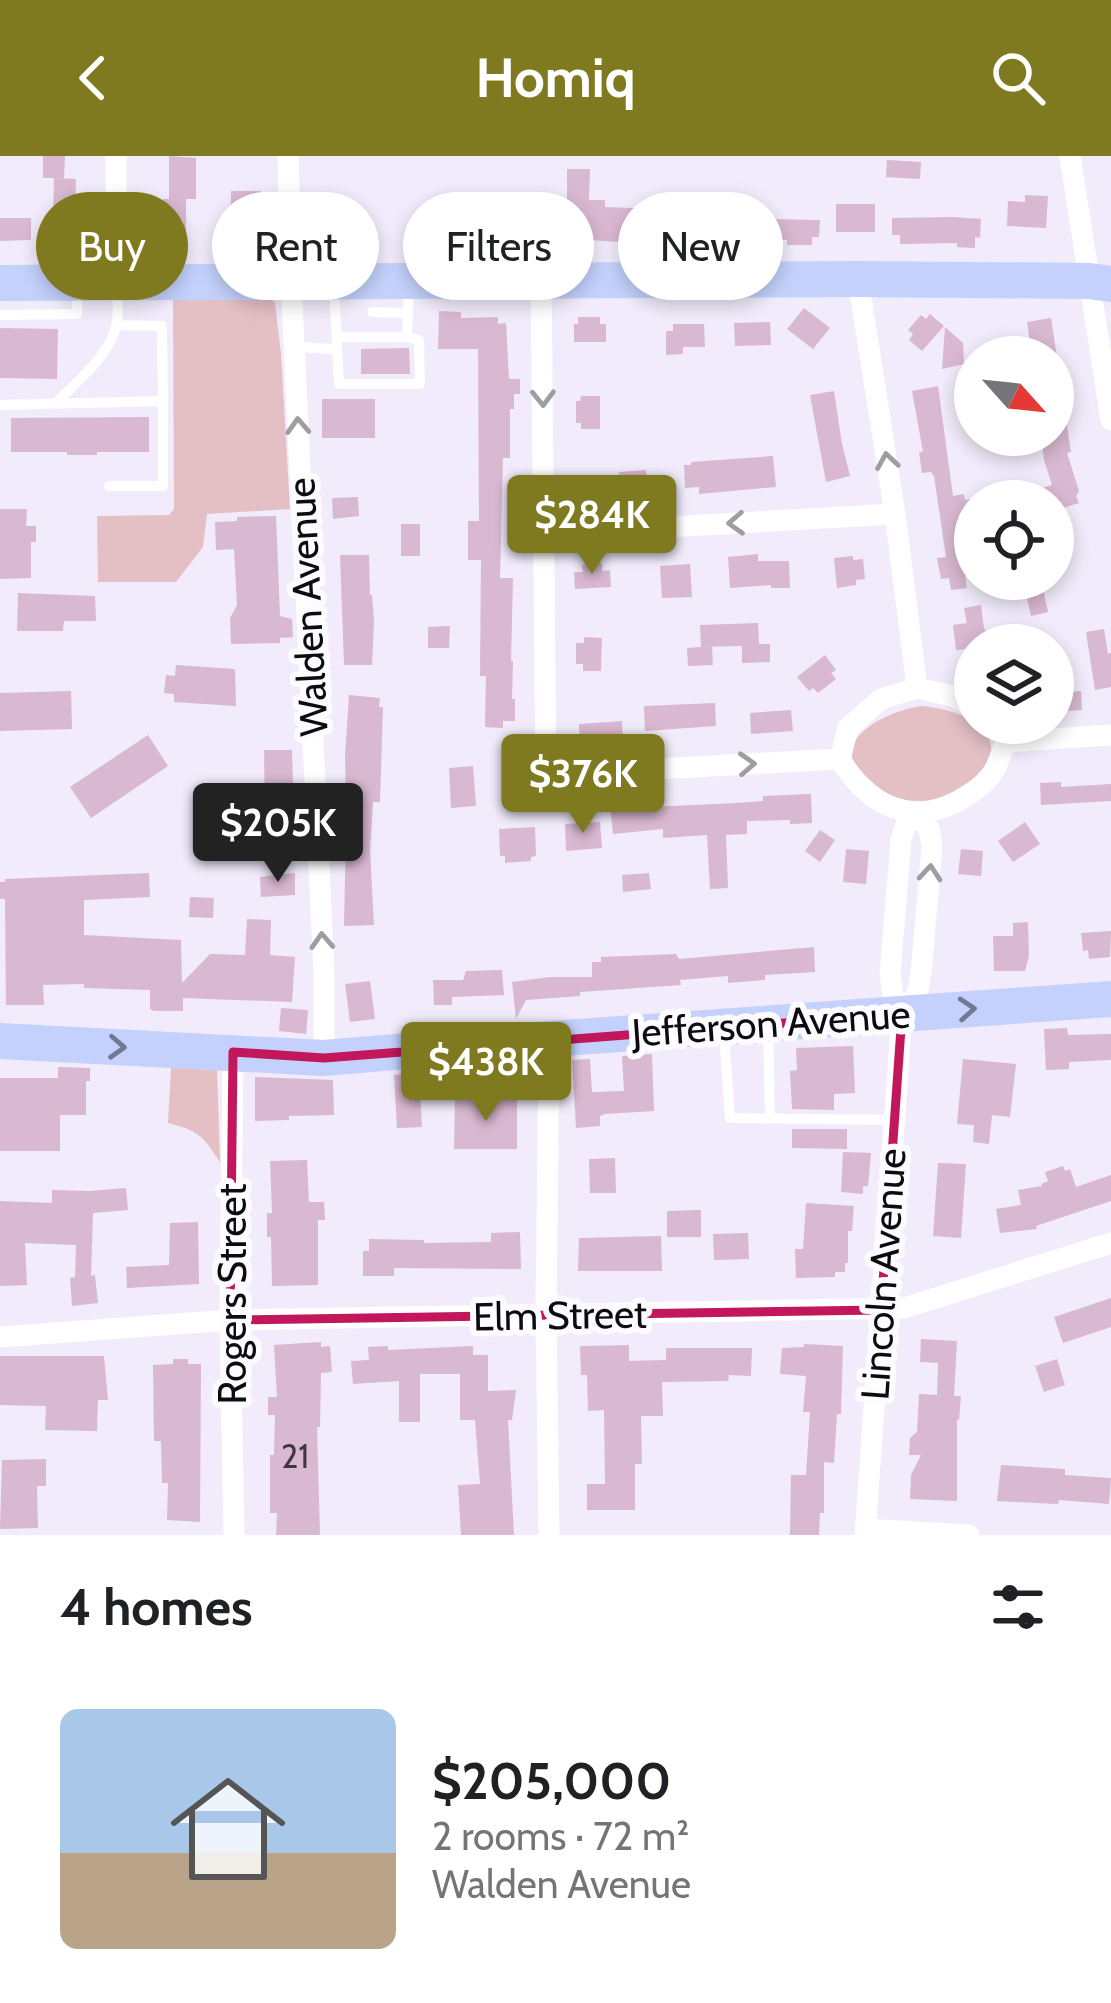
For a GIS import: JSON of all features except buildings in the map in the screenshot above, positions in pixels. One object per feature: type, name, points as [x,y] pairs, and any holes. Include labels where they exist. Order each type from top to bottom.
[{"type":"main road","points":[[594,280],[1100,282]]},
{"type":"main road","points":[[0,283],[36,283]]},
{"type":"main road","points":[[334,300],[403,297]]},
{"type":"main road","name":"Jefferson Avenue","points":[[0,1041],[324,1058],[1111,1000]]},
{"type":"street","points":[[116,156],[116,192]]},
{"type":"street","name":"Walden Avenue","points":[[288,156],[289,192]]},
{"type":"street","points":[[1070,156],[1100,282],[1111,420]]},
{"type":"street","points":[[859,279],[917,688]]},
{"type":"street","name":"Walden Avenue","points":[[293,300],[324,1058]]},
{"type":"street","points":[[541,300],[546,776],[840,759]]},
{"type":"street","points":[[545,534],[895,514]]},
{"type":"street","points":[[954,697],[917,688],[881,699],[848,728],[840,759],[851,777],[874,798],[898,811],[919,814],[953,805],[975,791],[994,772],[998,744]]},
{"type":"street","points":[[1074,734],[1111,735]]},
{"type":"street","name":"Lincoln Avenue","points":[[865,1532],[902,1014],[890,974],[901,839],[906,824],[919,814],[929,829],[932,848],[921,973],[917,994],[902,1014]]},
{"type":"street","points":[[549,1039],[549,1535]]},
{"type":"street","name":"Rogers Street","points":[[233,1052],[234,1535]]},
{"type":"street","name":"Elm Street","points":[[0,1337],[230,1320],[881,1310],[904,1308],[1111,1243]]},
{"type":"street","points":[[865,1532],[969,1535]]},
{"type":"lane","points":[[372,312],[403,299]]},
{"type":"lane","points":[[0,315],[77,314],[77,300]]},
{"type":"lane","points":[[57,402],[100,357],[117,326],[117,300]]},
{"type":"lane","points":[[407,337],[409,300]]},
{"type":"lane","points":[[295,347],[337,343],[407,337],[418,340],[420,384],[339,384],[337,343],[338,302]]},
{"type":"lane","points":[[109,486],[163,486],[162,326],[117,326]]},
{"type":"lane","points":[[0,405],[164,401]]},
{"type":"lane","points":[[767,1024],[770,1118]]},
{"type":"lane","points":[[723,1027],[730,1118],[895,1120]]},
{"type":"highlighted area","points":[[902,1014],[881,1310],[230,1320],[233,1052],[324,1058]]},
{"type":"shaded area","points":[[173,300],[272,300],[281,353],[290,509],[207,514],[203,547],[176,582],[98,582],[97,516],[169,515],[174,509]]},
{"type":"shaded area","points":[[921,706],[954,713],[954,744],[990,744],[985,765],[960,789],[934,800],[912,801],[881,789],[856,767],[854,744],[872,725]]},
{"type":"shaded area","points":[[171,1068],[217,1070],[220,1162],[199,1136],[168,1123]]}]
